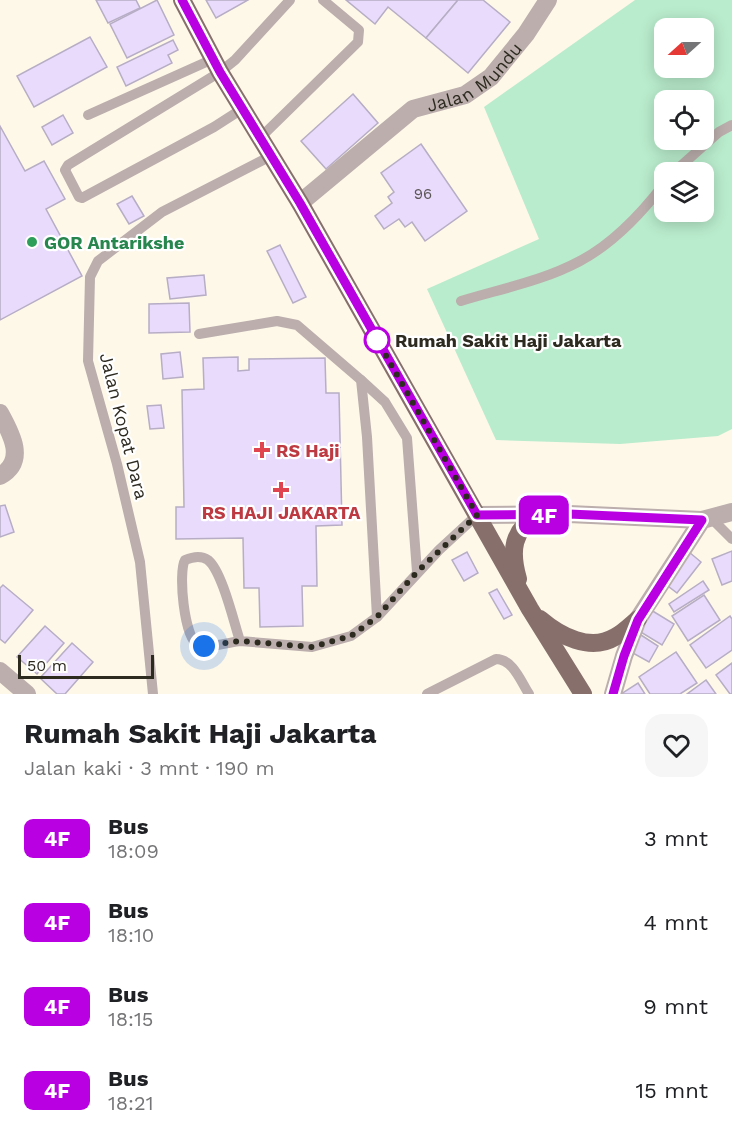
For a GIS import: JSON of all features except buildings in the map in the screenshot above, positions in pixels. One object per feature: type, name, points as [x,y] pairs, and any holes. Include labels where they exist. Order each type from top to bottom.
[{"type":"main road","points":[[182,0],[242,110],[261,137],[300,203],[528,605],[583,694]]},
{"type":"main road","points":[[538,515],[520,528],[514,549],[514,562],[528,605],[551,628],[586,644],[603,643],[638,620]]},
{"type":"street","name":"Jalan Mundu","points":[[300,203],[413,109],[424,104],[465,95],[491,77],[526,34],[548,0]]},
{"type":"street","points":[[0,413],[12,438],[16,458],[9,469],[0,476]]},
{"type":"street","points":[[477,515],[707,519],[732,512]]},
{"type":"street","points":[[613,694],[638,620],[707,519]]},
{"type":"street","points":[[0,671],[27,694]]},
{"type":"lane","points":[[88,115],[235,60],[290,0]]},
{"type":"lane","points":[[261,137],[358,42],[359,30],[323,0]]},
{"type":"lane","points":[[217,66],[65,167],[79,197],[85,197],[242,110]]},
{"type":"lane","points":[[685,162],[719,132],[732,125]]},
{"type":"lane","name":"Jalan Kopat Dara","points":[[153,694],[140,562],[117,464],[88,361],[90,277],[98,261],[162,212],[271,156]]},
{"type":"lane","points":[[461,301],[546,275],[580,261],[615,237],[640,215],[654,197]]},
{"type":"lane","points":[[199,334],[277,321],[297,325],[385,402],[408,438],[417,572]]},
{"type":"lane","points":[[361,380],[367,437],[377,617]]},
{"type":"lane","points":[[240,641],[218,574],[210,561],[203,557],[185,560],[182,564],[184,607],[193,640],[197,645],[240,641],[312,647],[351,636],[377,617],[417,572],[477,515]]},
{"type":"lane","points":[[707,519],[732,539]]},
{"type":"lane","points":[[427,694],[496,659],[502,659],[510,665],[529,694]]},
{"type":"green space","points":[[635,0],[732,0],[732,429],[718,436],[620,444],[496,440],[427,289],[539,239],[484,107]]},
{"type":"bus line","name":"4F","points":[[182,0],[220,72],[300,203],[477,515],[569,514],[702,520],[638,620],[613,694]]},
{"type":"place","name":"GOR Antarikshe","points":[[32,242]]},
{"type":"place","name":"Rumah Sakit Haji Jakarta","points":[[377,340]]},
{"type":"place","name":"RS Haji","points":[[262,450]]},
{"type":"place","name":"RS HAJI JAKARTA","points":[[281,490]]},
{"type":"route","points":[[204,646],[240,641],[312,647],[351,636],[377,617],[417,572],[477,515],[377,340]]}]
